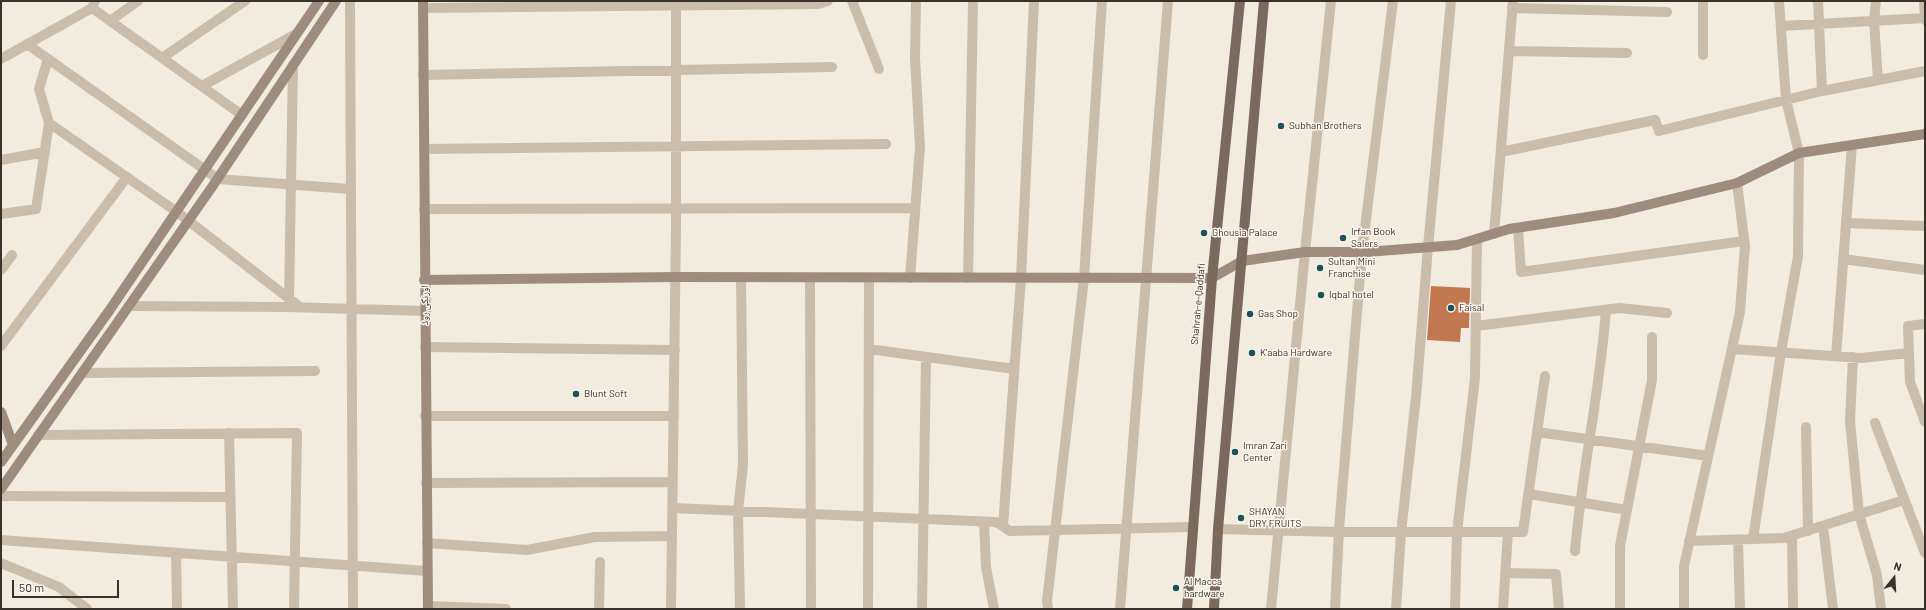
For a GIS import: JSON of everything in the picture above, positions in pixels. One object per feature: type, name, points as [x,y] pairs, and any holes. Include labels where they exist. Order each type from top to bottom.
[{"type":"main road","name":"Shahrah-e-Qaddafi","points":[[1187,609],[1212,278],[1240,1]]},
{"type":"main road","points":[[1214,609],[1218,529],[1264,1]]},
{"type":"street","points":[[110,21],[138,1]]},
{"type":"street","points":[[162,58],[245,1]]},
{"type":"street","points":[[1,462],[109,311],[319,1]]},
{"type":"street","points":[[1,489],[218,178],[336,1]]},
{"type":"street","points":[[350,1],[350,309],[353,609]]},
{"type":"street","points":[[423,5],[676,3],[818,4],[828,1]]},
{"type":"street","points":[[852,1],[879,69]]},
{"type":"street","points":[[910,278],[914,208],[920,147],[915,58],[916,1]]},
{"type":"street","points":[[968,278],[973,1]]},
{"type":"street","points":[[1003,526],[1021,278],[1034,1]]},
{"type":"street","points":[[1048,609],[1047,601],[1084,278],[1102,1]]},
{"type":"street","points":[[1120,609],[1168,1]]},
{"type":"street","points":[[1271,609],[1305,252],[1331,1]]},
{"type":"street","points":[[1334,609],[1362,252],[1393,1]]},
{"type":"street","points":[[1396,609],[1401,533],[1416,396],[1451,1]]},
{"type":"street","points":[[1703,1],[1703,55]]},
{"type":"street","points":[[1753,539],[1781,352],[1798,256],[1799,153],[1786,100],[1779,1]]},
{"type":"street","points":[[1818,1],[1822,91]]},
{"type":"street","points":[[1876,1],[1874,21],[1878,80]]},
{"type":"street","points":[[1781,26],[1925,19],[1924,1]]},
{"type":"street","points":[[671,609],[675,350],[676,3]]},
{"type":"street","points":[[1,59],[93,4],[110,21],[242,115]]},
{"type":"street","name":"اورنگی روڈ","points":[[423,5],[425,416],[428,608]]},
{"type":"street","points":[[1494,234],[1512,5],[1667,12]]},
{"type":"street","points":[[202,86],[296,34]]},
{"type":"street","points":[[28,44],[218,178],[350,189]]},
{"type":"street","points":[[1509,51],[1627,53]]},
{"type":"street","points":[[1,214],[36,209],[49,123],[39,89],[48,59]]},
{"type":"street","points":[[289,299],[293,66]]},
{"type":"street","points":[[423,75],[832,67]]},
{"type":"street","points":[[1501,152],[1655,120],[1658,131],[1822,91],[1925,71]]},
{"type":"street","points":[[49,123],[177,212],[300,307]]},
{"type":"street","points":[[424,280],[675,277],[1212,278],[1242,261],[1305,252],[1362,252],[1456,245],[1518,228],[1614,213],[1737,183],[1799,153],[1925,134]]},
{"type":"street","points":[[424,149],[886,144]]},
{"type":"street","points":[[1836,356],[1852,145]]},
{"type":"street","points":[[1,160],[45,152]]},
{"type":"street","points":[[1,346],[126,177]]},
{"type":"street","points":[[1684,609],[1684,566],[1740,312],[1744,241],[1737,183]]},
{"type":"street","points":[[424,209],[914,208]]},
{"type":"street","points":[[1846,223],[1925,226]]},
{"type":"street","points":[[1518,228],[1521,272],[1744,241]]},
{"type":"street","points":[[1455,609],[1457,532],[1475,378],[1477,239]]},
{"type":"street","points":[[1,270],[12,255]]},
{"type":"street","points":[[1843,260],[1925,270]]},
{"type":"street","points":[[740,609],[738,511],[743,466],[741,277]]},
{"type":"street","points":[[810,278],[811,609]]},
{"type":"street","points":[[868,609],[867,517],[869,278]]},
{"type":"street","points":[[129,306],[300,307],[425,311]]},
{"type":"street","points":[[1476,326],[1619,308],[1667,313]]},
{"type":"street","points":[[1574,551],[1579,502],[1603,342],[1606,310]]},
{"type":"street","points":[[1925,324],[1908,326],[1910,382],[1925,422]]},
{"type":"street","points":[[1620,609],[1620,546],[1652,380],[1652,337]]},
{"type":"street","points":[[425,347],[675,350]]},
{"type":"street","points":[[1732,349],[1853,357],[1909,353]]},
{"type":"street","points":[[869,350],[1014,369]]},
{"type":"street","points":[[922,609],[926,357]]},
{"type":"street","points":[[1853,357],[1850,421],[1859,514],[1877,575],[1881,609]]},
{"type":"street","points":[[82,373],[315,371]]},
{"type":"street","points":[[1218,529],[1401,533],[1523,532],[1545,376]]},
{"type":"street","points":[[1,412],[13,445]]},
{"type":"street","points":[[425,416],[674,416]]},
{"type":"street","points":[[1875,423],[1904,500],[1922,540],[1925,553]]},
{"type":"street","points":[[1806,426],[1808,531]]},
{"type":"street","points":[[1537,432],[1708,456]]},
{"type":"street","points":[[229,433],[233,609]]},
{"type":"street","points":[[38,435],[296,433],[294,609]]},
{"type":"street","points":[[426,483],[673,482]]},
{"type":"street","points":[[1528,494],[1627,510]]},
{"type":"street","points":[[1,496],[230,497]]},
{"type":"street","points":[[1689,541],[1784,538],[1904,500]]},
{"type":"street","points":[[672,508],[996,522],[1010,530],[1193,528]]},
{"type":"street","points":[[984,522],[986,567],[994,609]]},
{"type":"street","points":[[1823,526],[1834,609]]},
{"type":"street","points":[[1503,609],[1508,532]]},
{"type":"street","points":[[427,542],[527,550],[595,537],[672,536]]},
{"type":"street","points":[[1792,536],[1793,609]]},
{"type":"street","points":[[1,540],[427,571]]},
{"type":"street","points":[[1738,540],[1740,609]]},
{"type":"street","points":[[176,553],[177,609]]},
{"type":"street","points":[[599,609],[600,562]]},
{"type":"street","points":[[1,563],[59,587],[87,609]]},
{"type":"street","points":[[1505,573],[1556,574],[1559,609]]},
{"type":"street","points":[[428,608],[506,609]]},
{"type":"building","name":"Faisal","points":[[1431,286],[1470,288],[1469,328],[1461,328],[1460,342],[1427,340]]},
{"type":"place","name":"Subhan Brothers","points":[[1281,126]]},
{"type":"place","name":"Ghousia Palace","points":[[1204,233]]},
{"type":"place","name":"Irfan Book Salers","points":[[1343,238]]},
{"type":"place","name":"Sultan Mini Franchise","points":[[1320,268]]},
{"type":"place","name":"Iqbal hotel","points":[[1321,295]]},
{"type":"place","name":"Faisal","points":[[1451,308]]},
{"type":"place","name":"Gas Shop","points":[[1250,314]]},
{"type":"place","name":"K'aaba Hardware","points":[[1252,353]]},
{"type":"place","name":"Blunt Soft","points":[[576,394]]},
{"type":"place","name":"Imran Zari Center","points":[[1235,452]]},
{"type":"place","name":"SHAYAN DRY FRUITS","points":[[1241,518]]},
{"type":"place","name":"Al Macca hardware","points":[[1176,588]]}]
